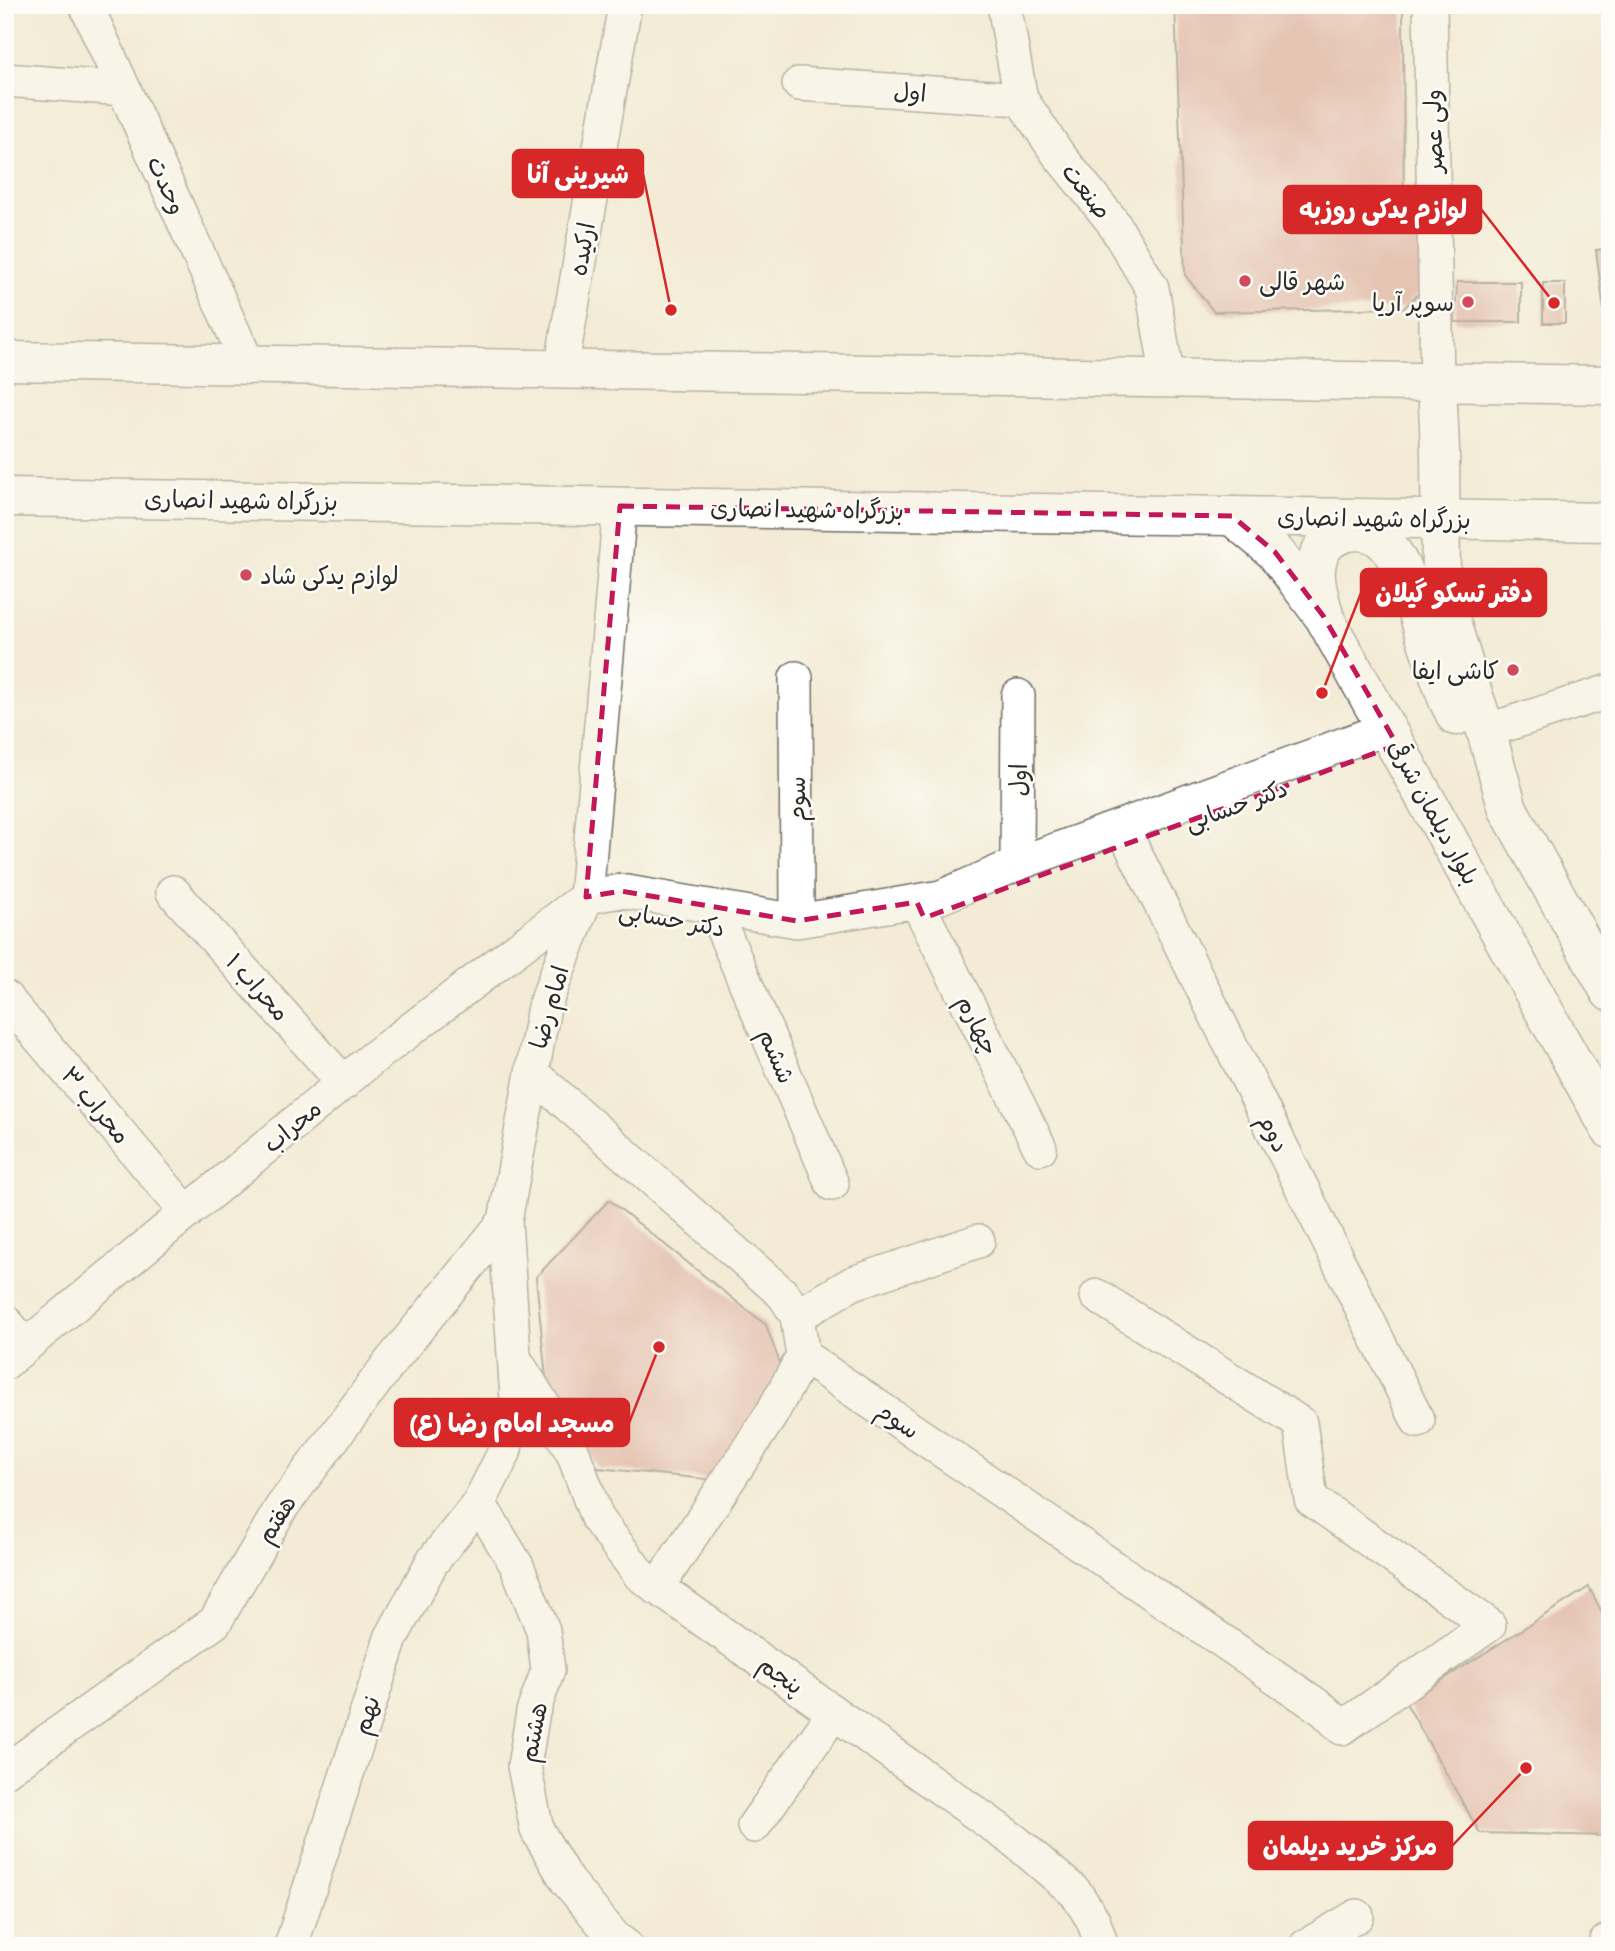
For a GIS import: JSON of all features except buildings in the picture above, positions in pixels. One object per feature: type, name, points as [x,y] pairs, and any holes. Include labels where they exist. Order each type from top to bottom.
[{"type":"main road","points":[[5,361],[1610,385]]},
{"type":"main road","points":[[1437,383],[1441,589],[1508,809]]},
{"type":"main road","name":"بزرگراه شهید انصاری","points":[[5,497],[1610,522]]},
{"type":"main road","name":"بلوار دیلمان شرقی","points":[[1231,516],[1275,552],[1324,617],[1610,1129]]},
{"type":"main road","points":[[1324,617],[1315,574],[1317,560],[1323,548],[1333,538],[1345,532],[1357,530],[1378,537],[1387,545],[1409,585],[1448,701],[1459,724],[1610,992]]},
{"type":"street","name":"وحدت","points":[[86,5],[248,365]]},
{"type":"street","name":"ارکیده","points":[[561,369],[625,5]]},
{"type":"street","name":"صنعت","points":[[1004,5],[1021,99],[1058,154],[1111,221],[1152,288],[1168,379]]},
{"type":"street","name":"ولی عصر","points":[[1430,5],[1437,383]]},
{"type":"street","points":[[5,80],[124,89]]},
{"type":"street","name":"اول","points":[[799,84],[1021,99]]},
{"type":"street","name":"امام رضا","points":[[479,1503],[504,1453],[517,1399],[505,1221],[544,1007],[586,897],[620,506]]},
{"type":"street","name":"سوم","points":[[796,678],[797,921]]},
{"type":"street","points":[[1486,731],[1610,691]]},
{"type":"street","name":"اول","points":[[1017,864],[1018,696]]},
{"type":"street","name":"دکتر حسابی","points":[[586,897],[621,891],[797,921],[921,910],[948,913],[1130,845],[1392,737]]},
{"type":"street","name":"دکتر حسابی","points":[[586,897],[615,912],[797,940],[921,910],[941,897],[1017,864],[1392,737]]},
{"type":"street","name":"دوم","points":[[1130,845],[1418,1421]]},
{"type":"street","name":"محراب ۱","points":[[173,892],[344,1083]]},
{"type":"street","name":"محراب","points":[[16,1355],[384,1050],[586,897]]},
{"type":"street","name":"چهارم","points":[[921,910],[1040,1148]]},
{"type":"street","name":"ششم","points":[[722,928],[832,1184]]},
{"type":"street","name":"محراب ۳","points":[[5,997],[187,1213]]},
{"type":"street","points":[[532,1073],[784,1295],[797,1316],[803,1356],[771,1415],[657,1588]]},
{"type":"street","name":"هفتم","points":[[5,1771],[215,1622],[281,1508],[388,1365],[505,1221]]},
{"type":"street","points":[[797,1316],[853,1283],[978,1241]]},
{"type":"street","name":"سوم","points":[[803,1356],[1324,1710],[1342,1728],[1489,1625],[1311,1499],[1300,1423],[1097,1296]]},
{"type":"street","points":[[5,1321],[16,1355]]},
{"type":"street","name":"پنجم","points":[[514,1357],[573,1452],[597,1518],[640,1575],[1015,1841],[1076,1893],[1093,1920],[1102,1946]]},
{"type":"street","name":"هشتم","points":[[479,1503],[517,1566],[543,1630],[548,1670],[533,1712],[524,1766],[537,1830],[597,1932],[615,1938],[626,1946]]},
{"type":"street","name":"نهم","points":[[291,1946],[391,1638],[432,1562],[479,1503]]},
{"type":"street","points":[[754,1826],[834,1713]]},
{"type":"street","points":[[1306,1946],[1357,1916]]},
{"type":"highlighted area","points":[[620,506],[1232,516],[1275,552],[1324,617],[1397,745],[924,918],[917,902],[797,921],[621,891],[586,897]]},
{"type":"place","name":"شهر قالی","points":[[1245,281]]},
{"type":"place","name":"سوپر آریا","points":[[1468,302]]},
{"type":"place","name":"لوازم یدکی روزبه","points":[[1554,303]]},
{"type":"place","name":"شیرینی آنا","points":[[671,310]]},
{"type":"place","name":"لوازم یدکی شاد","points":[[246,575]]},
{"type":"place","name":"کاشی ایفا","points":[[1513,670]]},
{"type":"place","name":"دفتر تسکو گیلان","points":[[1322,693]]},
{"type":"place","name":"مسجد امام رضا (ع)","points":[[659,1347]]},
{"type":"place","name":"مرکز خرید دیلمان","points":[[1526,1768]]}]
